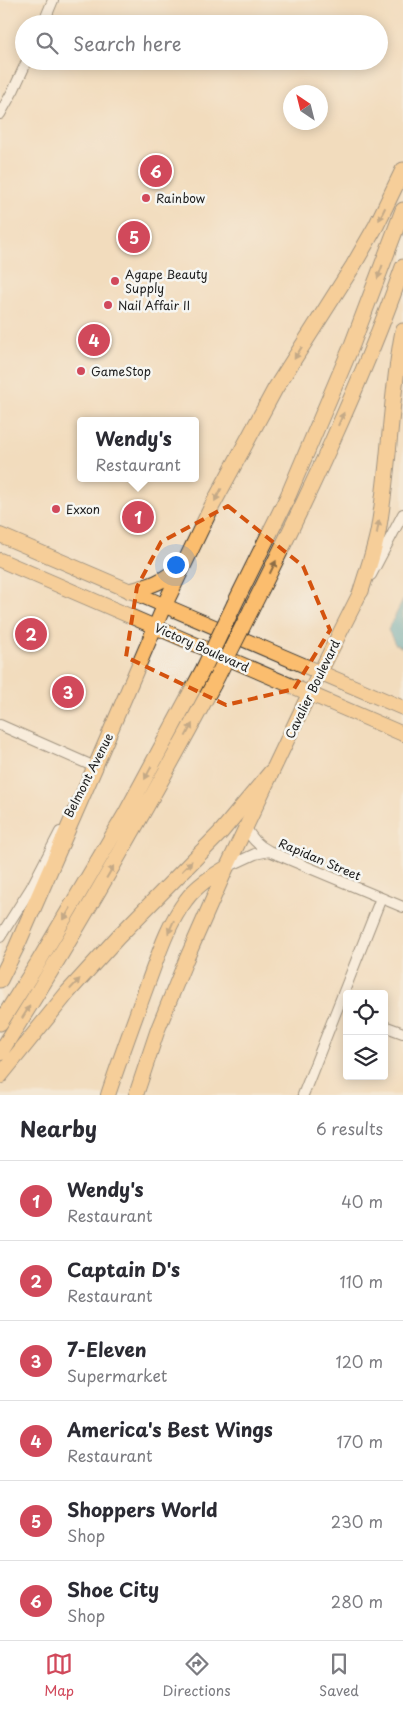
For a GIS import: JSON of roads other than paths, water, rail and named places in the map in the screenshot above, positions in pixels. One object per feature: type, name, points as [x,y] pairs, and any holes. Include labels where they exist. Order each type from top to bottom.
[{"type":"highway","points":[[164,606],[212,506],[275,389],[353,266],[376,226],[403,170]]},
{"type":"highway","points":[[0,1023],[36,966],[126,813],[204,668],[288,496],[356,336],[403,210]]},
{"type":"highway","points":[[0,1053],[77,930],[156,791],[213,685],[318,471],[363,369],[403,267]]},
{"type":"highway","points":[[361,591],[375,543],[383,502],[392,402],[403,331]]},
{"type":"highway","points":[[130,591],[152,586],[162,581],[186,561]]},
{"type":"highway","points":[[0,980],[16,948],[95,767]]},
{"type":"highway","points":[[0,1076],[68,992],[125,930],[221,832],[271,772]]},
{"type":"main road","name":"Victory Boulevard","points":[[0,535],[403,708]]},
{"type":"main road","name":"Victory Boulevard","points":[[0,560],[403,734]]},
{"type":"main road","name":"Cavalier Boulevard","points":[[136,1095],[158,1029],[226,866],[308,694],[361,591]]},
{"type":"main road","name":"Belmont Avenue","points":[[95,767],[164,606]]},
{"type":"main road","name":"Cavalier Boulevard","points":[[108,1095],[162,946],[176,914],[193,892],[208,878],[226,866]]},
{"type":"street","points":[[47,15],[53,0]]},
{"type":"street","points":[[0,114],[22,70]]},
{"type":"street","name":"Cavalier Boulevard","points":[[361,591],[380,560],[403,514]]},
{"type":"street","points":[[0,725],[95,767]]},
{"type":"street","name":"Belmont Avenue","points":[[0,937],[30,888],[95,767]]},
{"type":"street","points":[[245,827],[261,847],[269,851]]},
{"type":"street","name":"Rapidan Street","points":[[226,866],[255,854],[269,851],[403,907]]},
{"type":"street","points":[[303,1095],[381,898]]},
{"type":"street","points":[[336,1010],[343,1012]]},
{"type":"street","points":[[388,1027],[403,1033]]},
{"type":"water","points":[[403,600],[403,648],[395,644],[388,630]]},
{"type":"place","name":"Shoe City","points":[[156,171]]},
{"type":"place","name":"Rainbow","points":[[146,198]]},
{"type":"place","name":"Shoppers World","points":[[134,237]]},
{"type":"place","name":"Agape Beauty Supply","points":[[115,281]]},
{"type":"place","name":"Nail Affair II","points":[[108,305]]},
{"type":"place","name":"America's Best Wings","points":[[94,340]]},
{"type":"place","name":"GameStop","points":[[81,371]]},
{"type":"place","name":"Exxon","points":[[56,509]]},
{"type":"place","name":"Wendy's","points":[[138,517]]},
{"type":"place","name":"Captain D's","points":[[31,634]]},
{"type":"place","name":"7-Eleven","points":[[68,692]]}]
